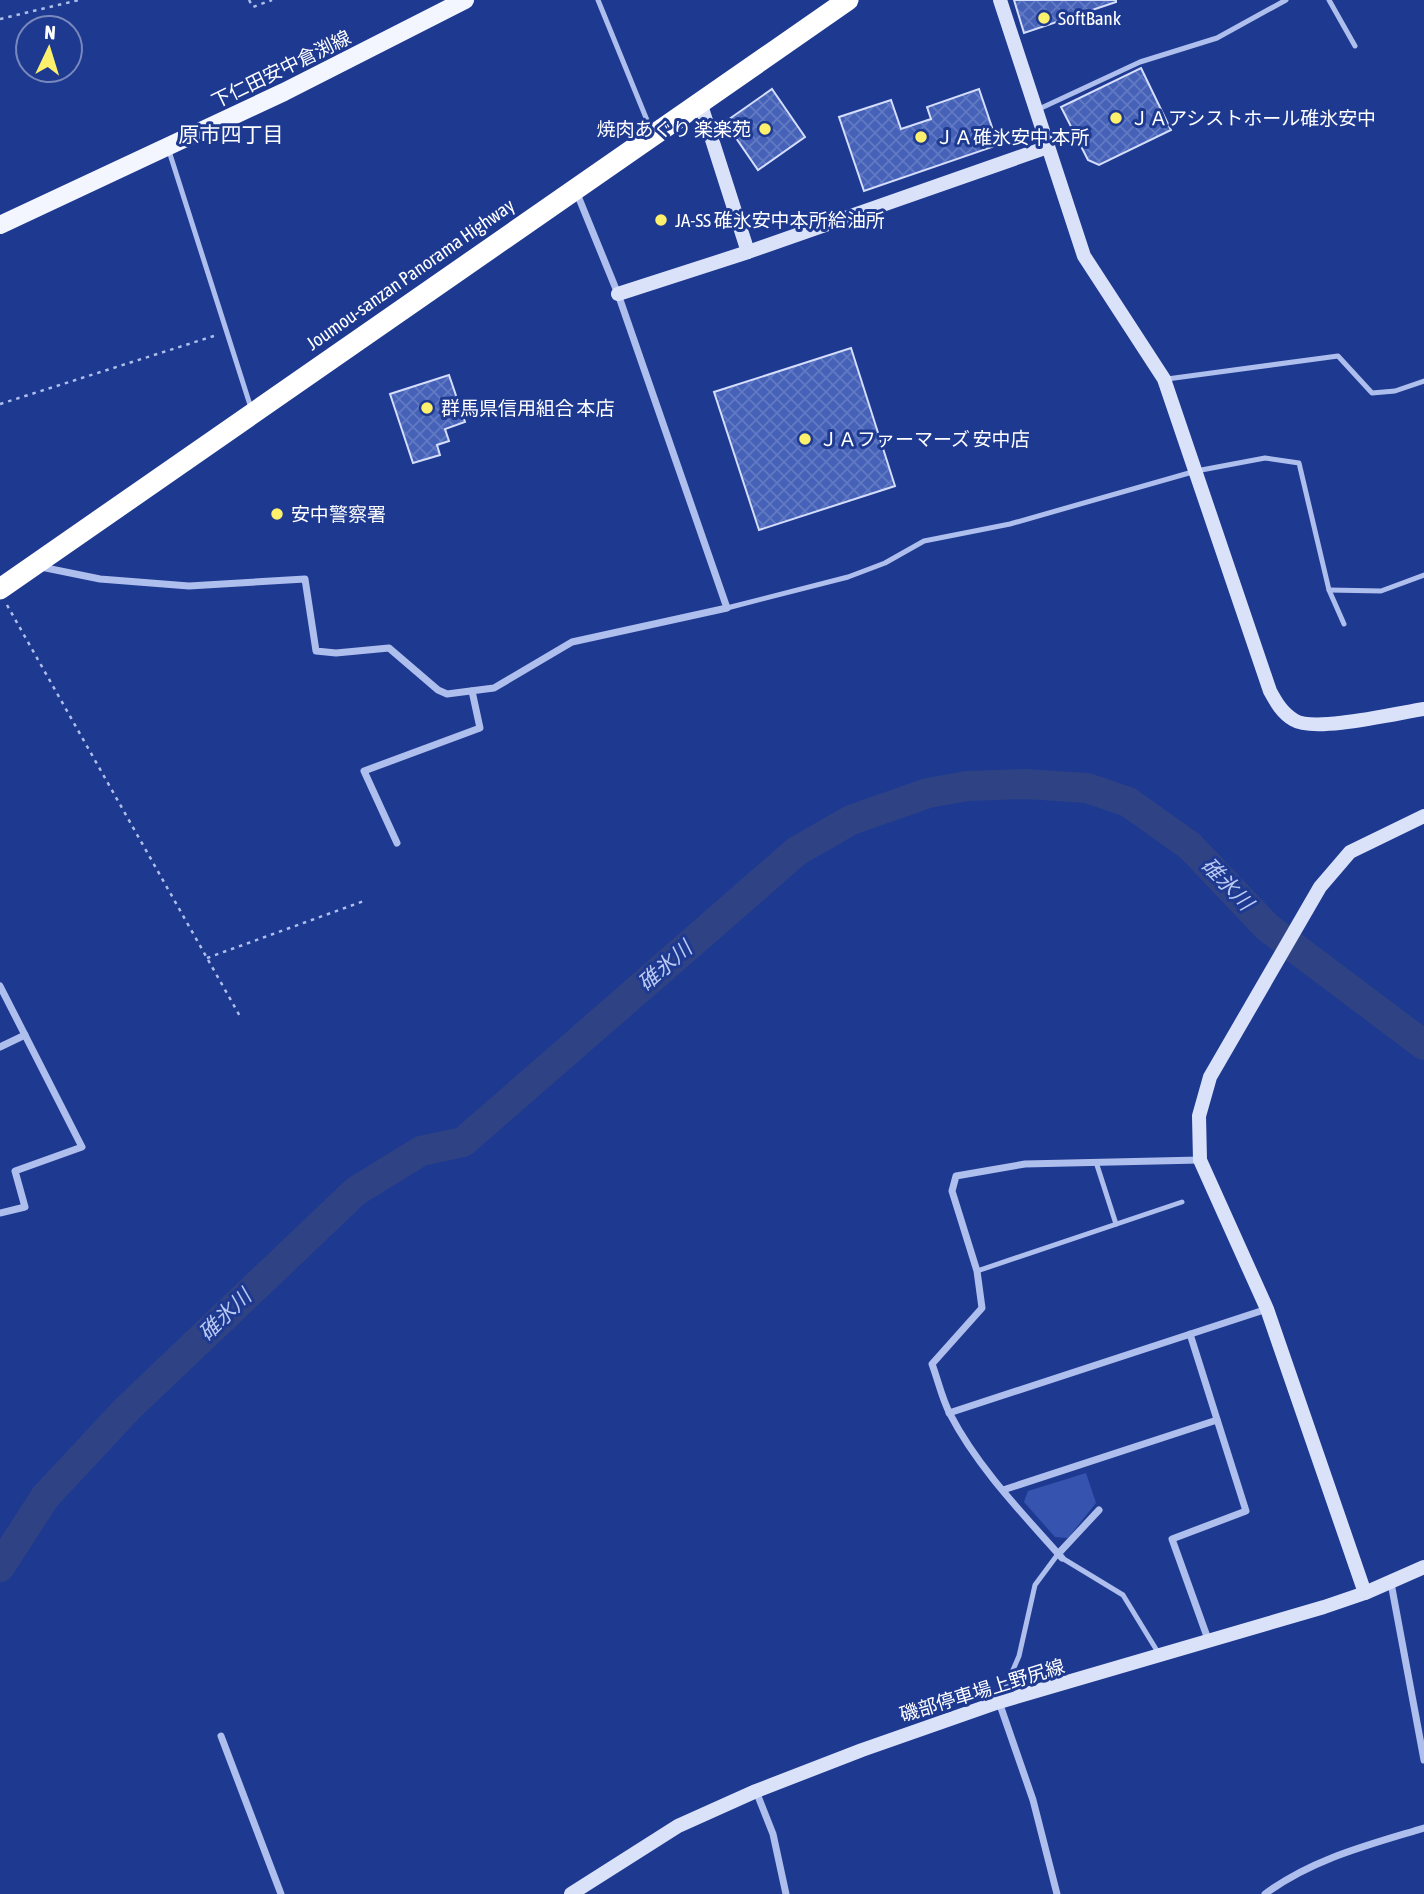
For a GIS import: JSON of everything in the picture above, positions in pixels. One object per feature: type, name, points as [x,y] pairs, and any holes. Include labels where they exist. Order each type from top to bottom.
[{"type":"highway","name":"Joumou-sanzan Panorama Highway","points":[[3,597],[34,565],[848,0]]},
{"type":"main road","name":"下仁田安中倉渕線","points":[[0,225],[168,148],[465,0]]},
{"type":"street","points":[[1000,0],[1084,256],[1164,379],[1270,691],[1280,708],[1296,722],[1325,725],[1424,709]]},
{"type":"street","points":[[700,102],[748,252]]},
{"type":"street","points":[[618,294],[748,252],[1048,147]]},
{"type":"street","points":[[34,565],[100,579],[189,586],[306,579],[316,651],[336,653],[389,648],[438,690],[447,694],[494,688],[572,642],[727,608],[618,294],[575,188]]},
{"type":"street","points":[[397,843],[364,771],[480,728],[472,691]]},
{"type":"street","points":[[1365,1593],[1267,1309],[1200,1160],[1199,1116],[1210,1076],[1320,887],[1350,852],[1424,817]]},
{"type":"street","points":[[0,986],[82,1147],[15,1171],[24,1207],[0,1213]]},
{"type":"street","points":[[0,1048],[25,1035]]},
{"type":"street","points":[[1099,1510],[1060,1556],[1003,1490],[950,1413],[932,1364],[982,1308],[977,1271],[952,1191],[956,1176],[1026,1164],[1200,1160]]},
{"type":"street","points":[[950,1413],[1267,1309]]},
{"type":"street","points":[[1190,1334],[1246,1511],[1172,1539],[1209,1642]]},
{"type":"street","points":[[1003,1490],[1217,1420]]},
{"type":"street","name":"磯部停車場上野尻線","points":[[572,1894],[678,1826],[756,1791],[926,1726],[1365,1593],[1424,1567]]},
{"type":"street","points":[[1391,1583],[1424,1760]]},
{"type":"street","points":[[999,1702],[1033,1800],[1056,1894]]},
{"type":"street","points":[[221,1736],[281,1894]]},
{"type":"street","points":[[756,1791],[773,1834],[786,1894]]},
{"type":"street","points":[[1265,1894],[1293,1873],[1321,1861],[1424,1828]]},
{"type":"lane","points":[[598,0],[653,135]]},
{"type":"lane","points":[[1036,110],[1050,106],[1140,62],[1217,38],[1286,0]]},
{"type":"lane","points":[[1329,0],[1354,46]]},
{"type":"lane","points":[[168,148],[253,412]]},
{"type":"lane","points":[[1164,379],[1338,356],[1372,393],[1395,391],[1424,381]]},
{"type":"lane","points":[[727,608],[848,577],[885,563],[924,541],[1010,524],[1196,471],[1265,458],[1299,463],[1329,590],[1344,624]]},
{"type":"lane","points":[[1329,590],[1381,591],[1424,575]]},
{"type":"lane","points":[[1096,1162],[1116,1224]]},
{"type":"lane","points":[[977,1271],[1182,1202]]},
{"type":"lane","points":[[999,1702],[1018,1656],[1035,1585],[1060,1556],[1123,1595],[1161,1656]]},
{"type":"path","points":[[0,19],[79,0]]},
{"type":"path","points":[[249,0],[253,8],[272,0]]},
{"type":"path","points":[[0,404],[228,331]]},
{"type":"path","points":[[3,597],[241,1018]]},
{"type":"path","points":[[207,958],[364,901]]},
{"type":"shaded area","points":[[1086,1473],[1096,1503],[1068,1538],[1055,1537],[1024,1502],[1028,1491]]},
{"type":"building","name":"SoftBank","points":[[1014,0],[1116,0],[1116,2],[1024,33]]},
{"type":"building","name":"ＪＡアシストホール碓氷安中","points":[[1141,68],[1171,130],[1099,165],[1088,160],[1061,107]]},
{"type":"building","name":"焼肉あぐり 楽楽苑","points":[[772,89],[805,137],[758,170],[725,122]]},
{"type":"building","name":"ＪＡ碓氷安中 本所","points":[[979,89],[998,145],[864,191],[839,117],[891,100],[901,129],[931,119],[927,107]]},
{"type":"building","name":"ＪＡファーマーズ 安中店","points":[[851,348],[895,486],[759,530],[714,392]]},
{"type":"building","name":"群馬県信用組合 本店","points":[[449,375],[465,422],[445,429],[449,441],[437,445],[440,455],[413,463],[390,394]]},
{"type":"waterway","name":"碓氷川","points":[[0,1567],[45,1497],[127,1409],[356,1191],[421,1151],[463,1142],[797,851],[851,820],[928,793],[967,786],[1026,784],[1087,788],[1128,802],[1190,846],[1267,927],[1424,1045]]},
{"type":"place","name":"SoftBank","points":[[1044,18]]},
{"type":"place","name":"ＪＡアシストホール碓氷安中","points":[[1116,118]]},
{"type":"place","name":"焼肉あぐり 楽楽苑","points":[[765,129]]},
{"type":"place","name":"ＪＡ碓氷安中 本所","points":[[921,137]]},
{"type":"place","name":"JA-SS 碓氷安中本所給油所","points":[[661,220]]},
{"type":"place","name":"群馬県信用組合 本店","points":[[427,408]]},
{"type":"place","name":"ＪＡファーマーズ 安中店","points":[[805,439]]},
{"type":"place","name":"安中警察署","points":[[277,514]]},
{"type":"district","name":"原市四丁目","points":[[231,135]]}]
